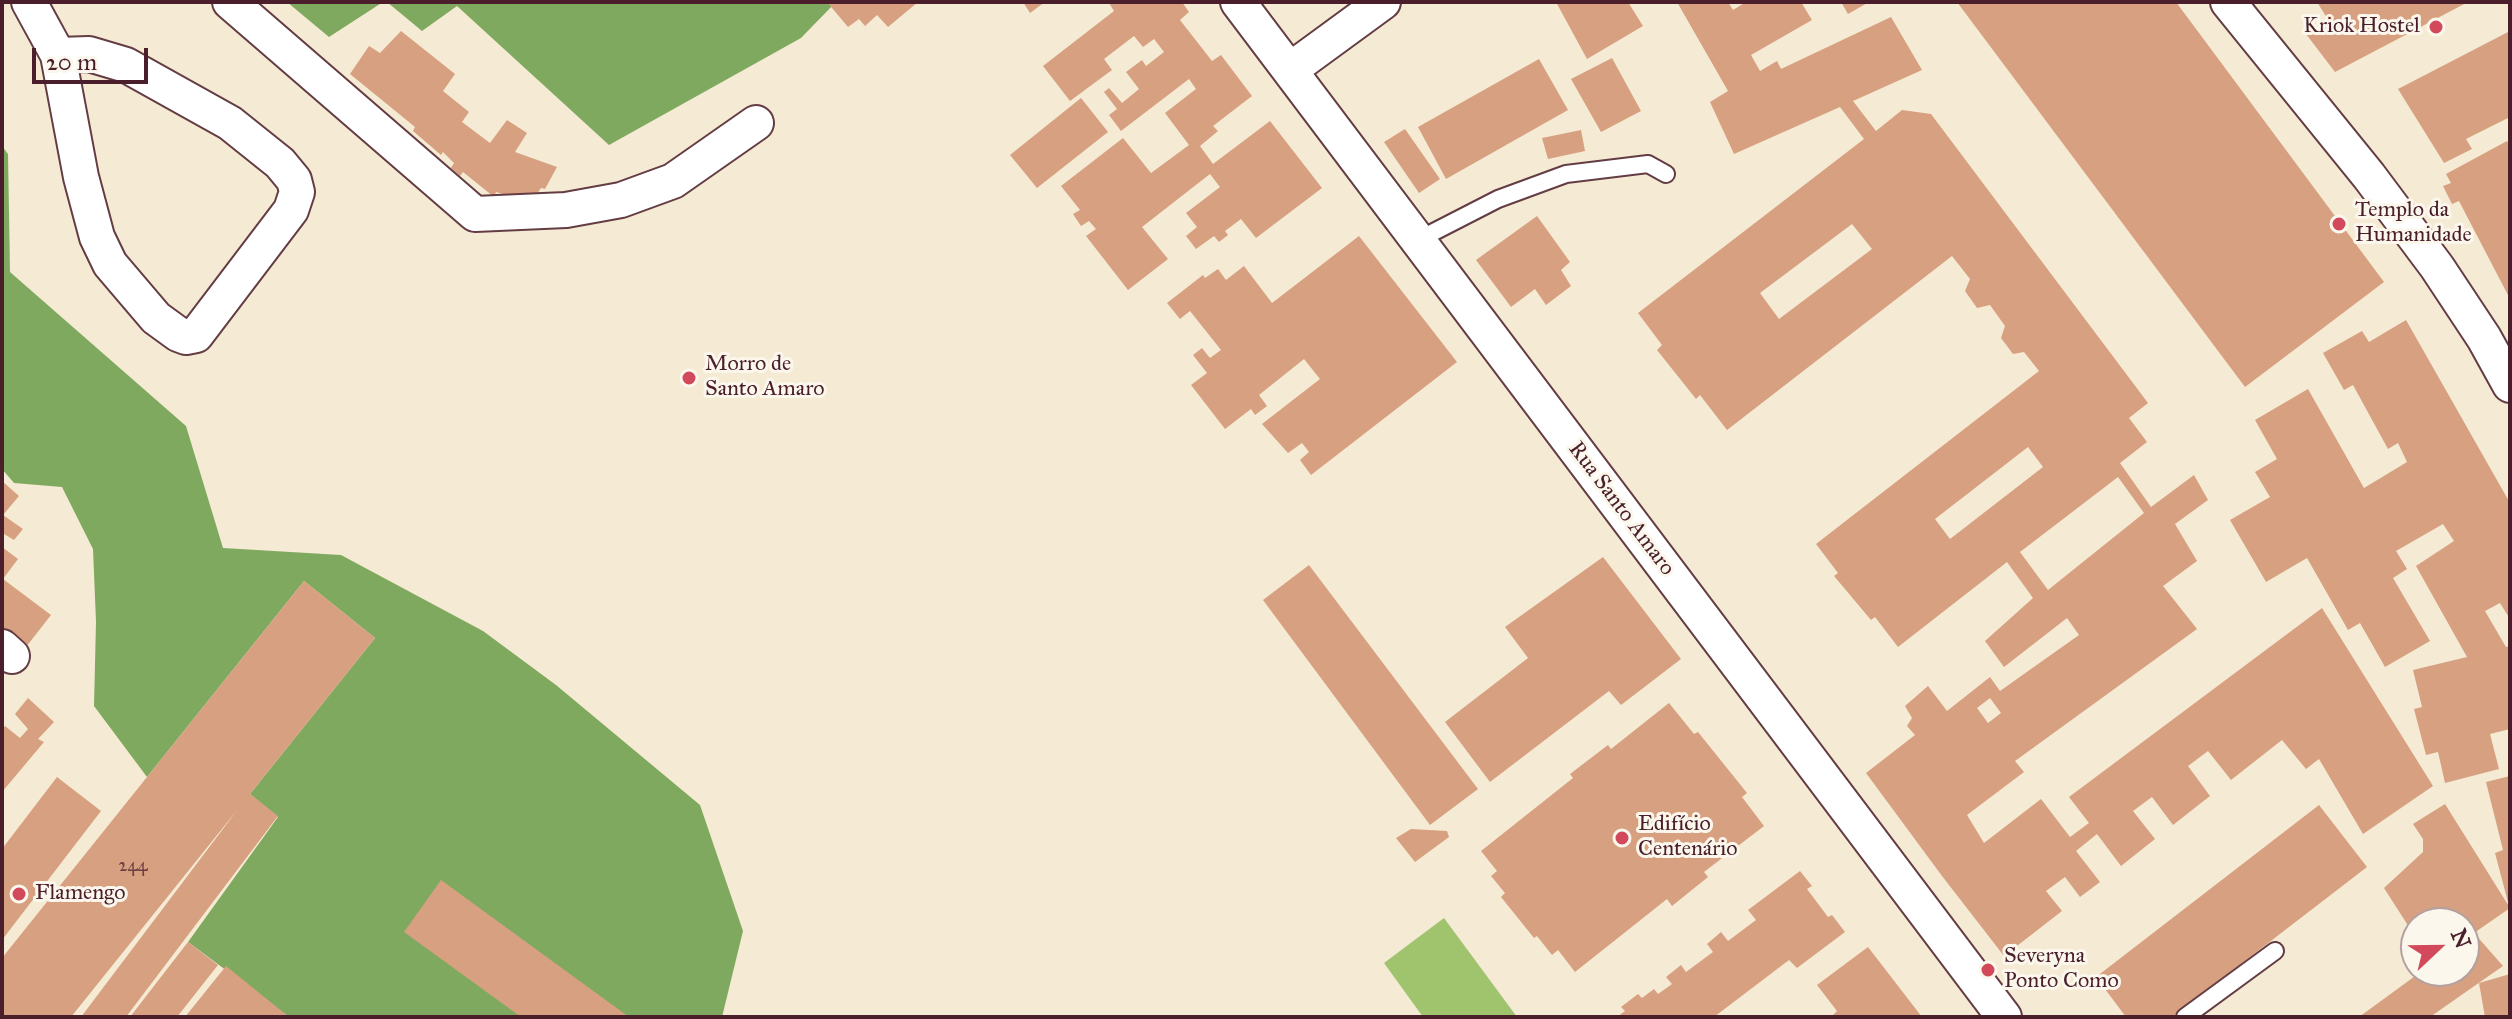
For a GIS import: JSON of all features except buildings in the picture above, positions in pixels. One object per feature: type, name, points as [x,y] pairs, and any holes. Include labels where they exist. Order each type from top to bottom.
[{"type":"street","points":[[29,2],[58,55],[81,177],[97,237],[110,264],[156,318],[178,334],[186,337],[196,335],[291,210],[297,192],[294,180],[280,163],[230,123],[126,65],[89,54],[58,55]]},
{"type":"street","points":[[230,2],[475,214],[566,210],[621,200],[673,181],[756,123]]},
{"type":"street","name":"Rua Santo Amaro","points":[[1238,2],[2004,1017]]},
{"type":"street","points":[[1290,70],[1383,2]]},
{"type":"street","points":[[2228,2],[2369,176],[2437,267],[2484,338],[2510,385]]},
{"type":"lane","points":[[1418,240],[1498,199],[1566,174],[1648,164],[1666,174]]},
{"type":"lane","points":[[2185,1017],[2275,951]]},
{"type":"green space","points":[[287,2],[383,2],[329,37]]},
{"type":"green space","points":[[387,2],[836,2],[801,38],[609,145],[457,6],[422,31]]},
{"type":"green space","points":[[2,146],[8,154],[10,272],[186,426],[223,548],[341,555],[483,631],[556,685],[700,805],[743,931],[722,1017],[289,1017],[188,942],[278,817],[250,794],[375,638],[304,581],[147,777],[94,706],[96,622],[93,549],[62,487],[14,483],[2,469]]},
{"type":"green space","points":[[1444,918],[1517,1017],[1423,1017],[1384,963]]},
{"type":"place","name":"Kriok Hostel","points":[[2436,27]]},
{"type":"place","name":"Templo da Humanidade","points":[[2339,224]]},
{"type":"place","name":"Morro de Santo Amaro","points":[[689,378]]},
{"type":"place","name":"Edifício Centenário","points":[[1622,838]]},
{"type":"place","name":"Flamengo","points":[[19,894]]},
{"type":"place","name":"Severyna Ponto Como","points":[[1988,970]]}]
